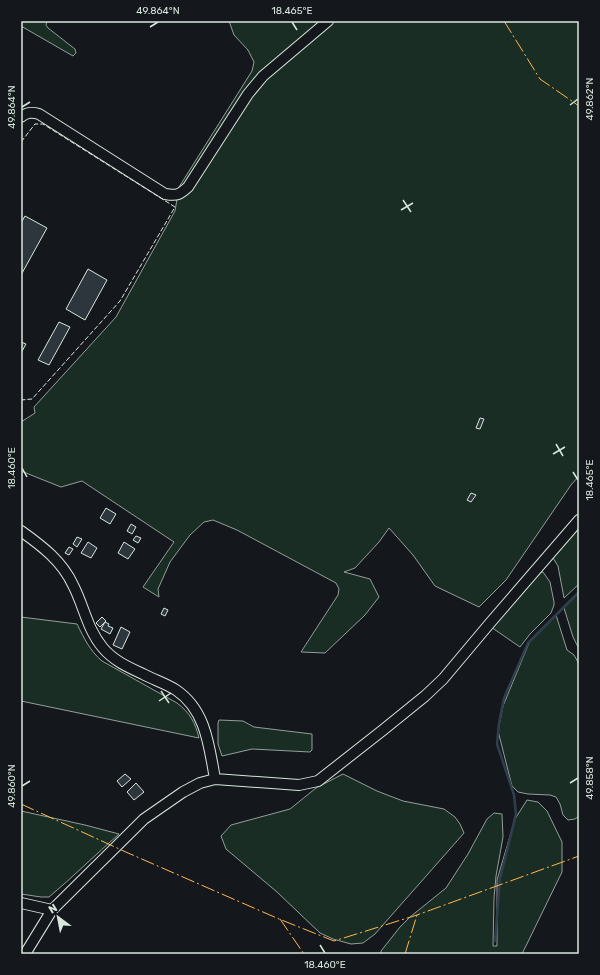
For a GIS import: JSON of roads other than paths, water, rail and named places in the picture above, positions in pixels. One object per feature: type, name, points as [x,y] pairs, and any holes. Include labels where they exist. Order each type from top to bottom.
[{"type":"street","points":[[21,117],[27,113],[34,112],[39,114],[165,194],[175,196],[181,194],[188,188],[236,112],[258,82],[328,21]]},
{"type":"street","points":[[25,954],[52,910],[144,819],[183,792],[200,783],[215,779],[299,785],[318,780],[425,696],[443,679],[579,520]]},
{"type":"street","points":[[21,531],[38,543],[63,567],[74,585],[88,626],[99,643],[112,658],[142,674],[166,684],[188,700],[199,715],[205,731],[210,748],[215,779]]},
{"type":"street","points":[[21,903],[52,910]]},
{"type":"waterway","points":[[495,941],[500,879],[516,814],[514,795],[497,744],[504,698],[528,643],[579,592]]}]
